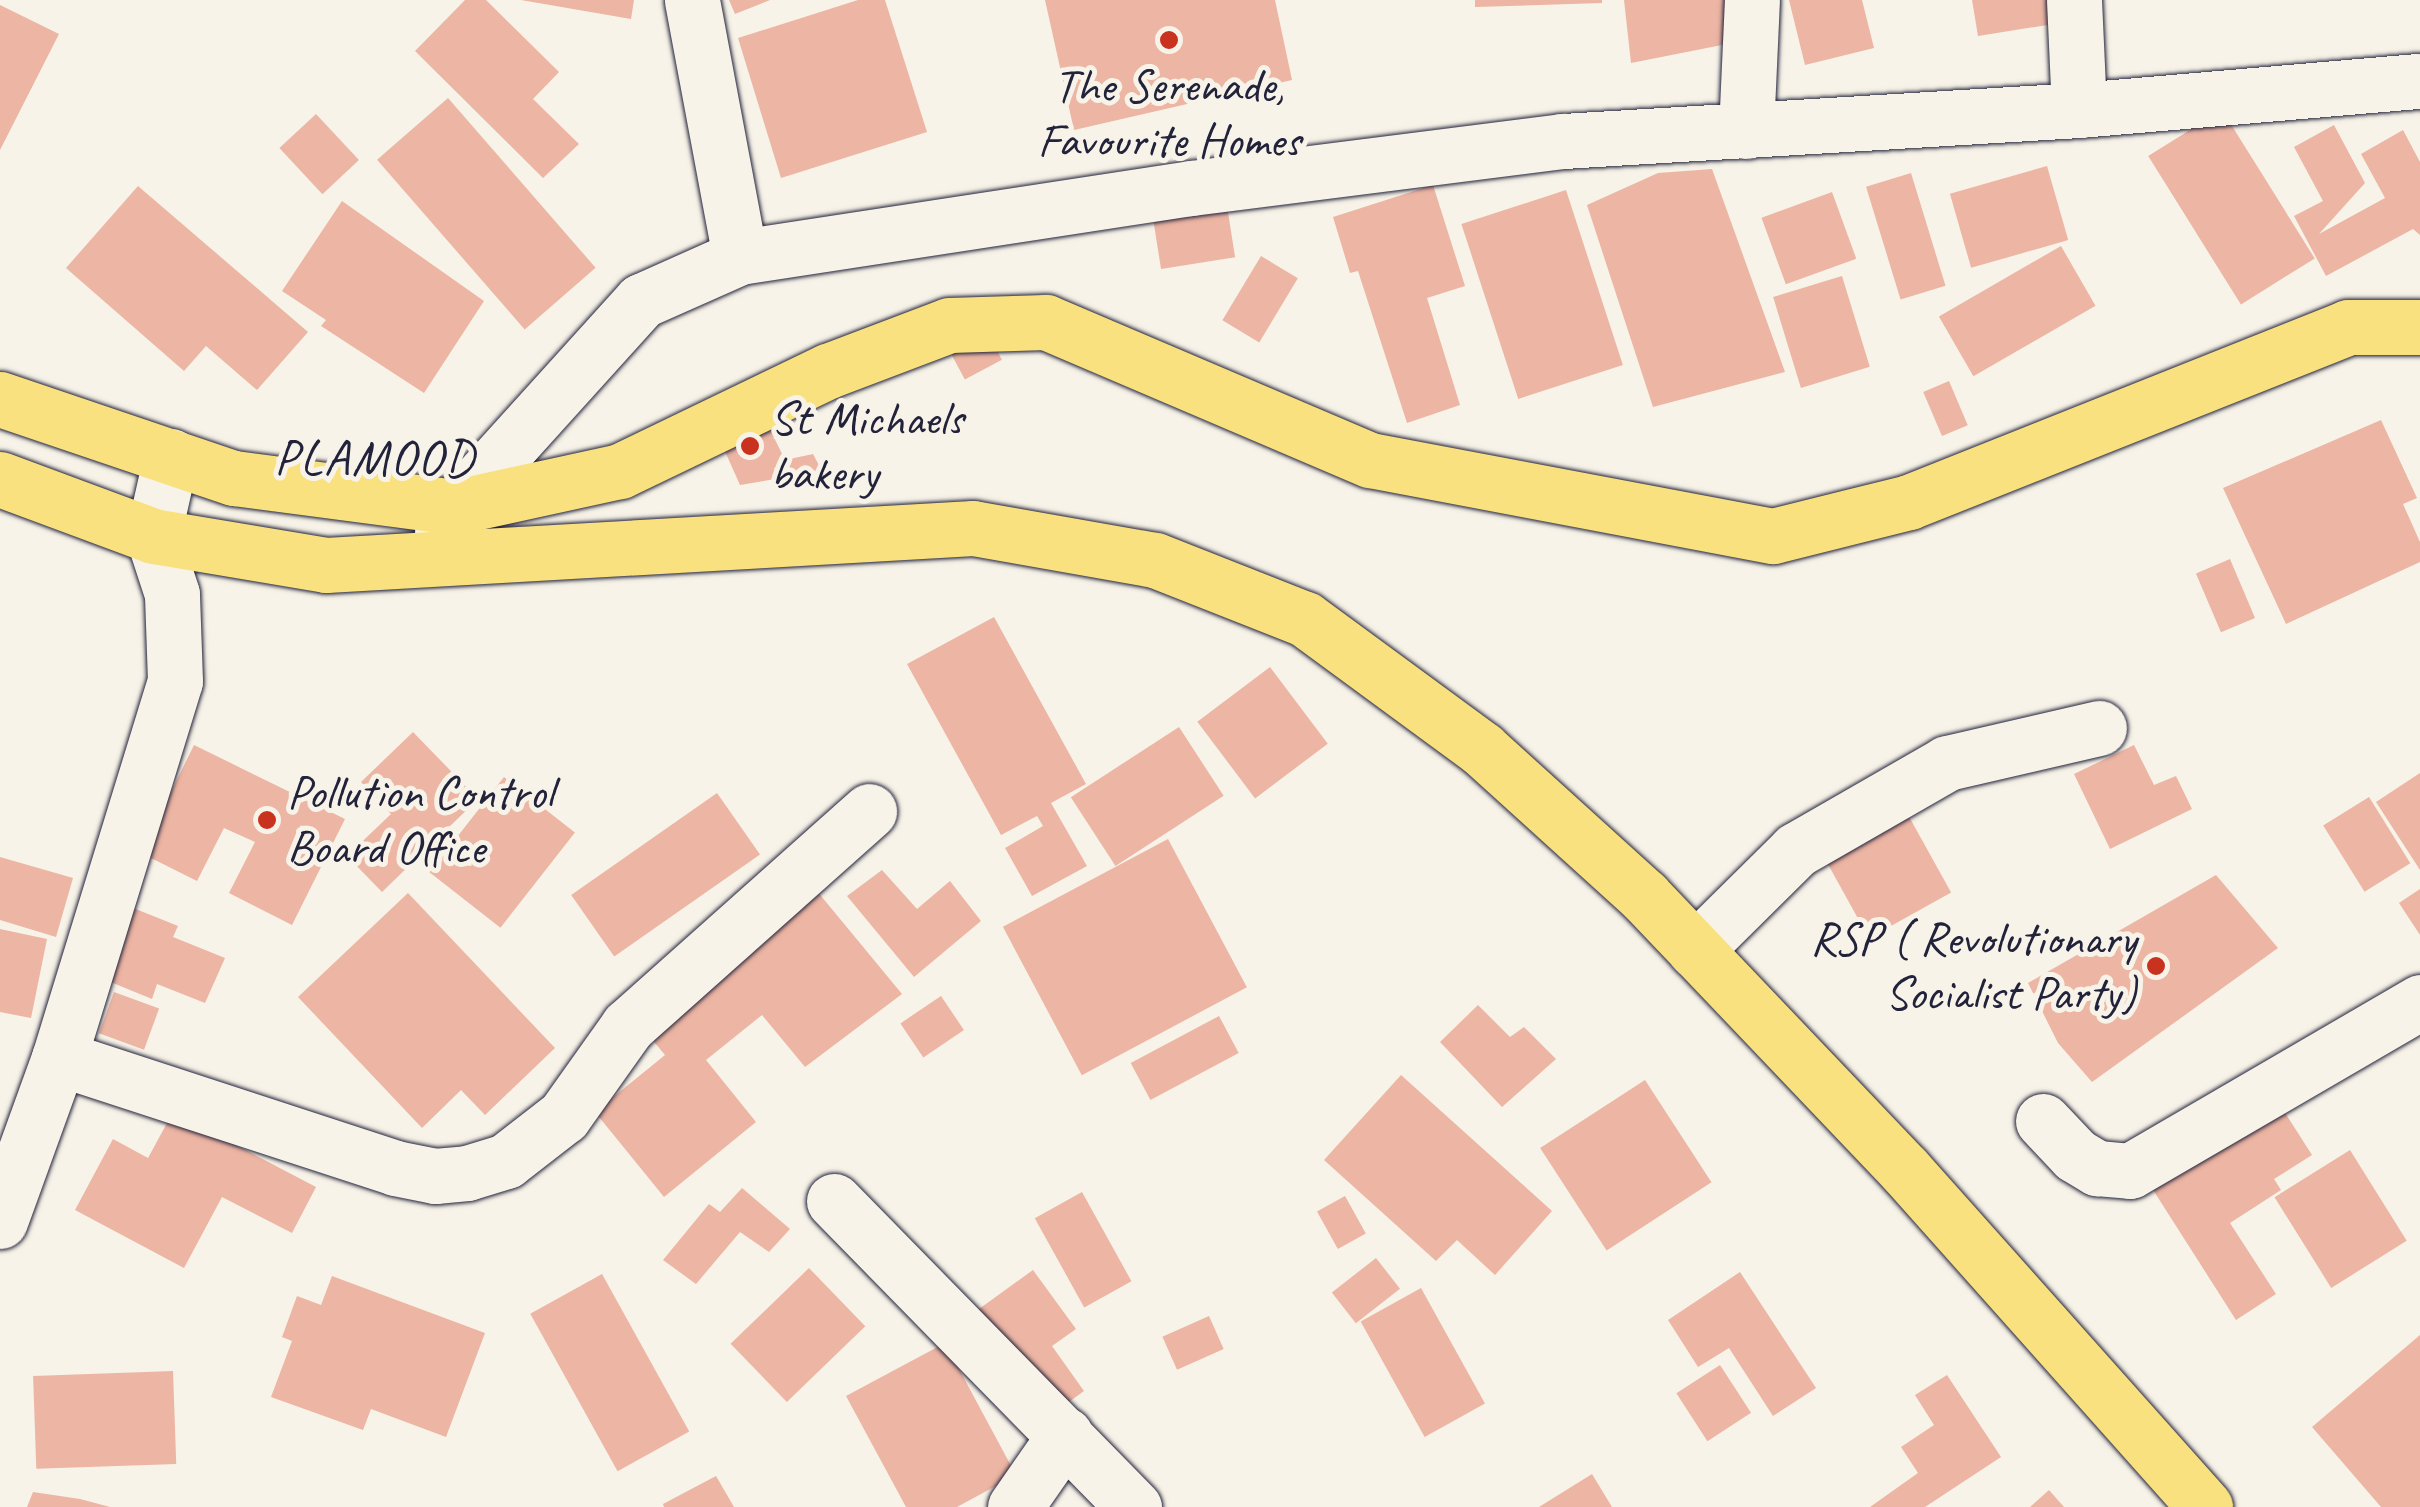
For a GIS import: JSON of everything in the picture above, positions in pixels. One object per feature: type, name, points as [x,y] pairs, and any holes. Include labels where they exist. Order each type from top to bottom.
[{"type":"main road","points":[[0,398],[234,478],[455,508],[620,470],[828,371],[949,325],[1046,322],[1370,460],[1772,536],[1908,502],[2348,327],[2420,326]]},
{"type":"main road","points":[[0,479],[153,536],[326,565],[423,563],[973,528],[1155,560],[1305,619],[1482,748],[1696,950],[1905,1170],[2205,1507]]},
{"type":"street","points":[[692,0],[740,257]]},
{"type":"street","points":[[1746,131],[1752,0]]},
{"type":"street","points":[[2074,0],[2079,110]]},
{"type":"street","points":[[423,563],[455,508],[641,301],[740,257],[1192,188],[1563,141],[2079,110],[2420,81]]},
{"type":"street","points":[[4,1193],[59,1058],[175,681],[172,594],[153,536],[172,456]]},
{"type":"street","points":[[1696,950],[1796,850],[1947,763],[2099,728]]},
{"type":"street","points":[[59,1058],[395,1168],[434,1176],[467,1174],[506,1161],[564,1116],[628,1026],[869,811]]},
{"type":"street","points":[[2043,1121],[2075,1156],[2097,1168],[2130,1170],[2420,1002]]},
{"type":"street","points":[[834,1201],[1134,1507]]},
{"type":"street","points":[[1015,1507],[1065,1435]]},
{"type":"building","points":[[465,0],[486,0],[559,72],[533,99],[579,144],[543,178],[415,51]]},
{"type":"building","points":[[521,0],[634,0],[631,19]]},
{"type":"building","points":[[729,0],[770,0],[735,14]]},
{"type":"building","points":[[858,0],[885,0],[927,132],[781,178],[738,38]]},
{"type":"building","name":"The Serenade, Favourite Homes","points":[[1045,0],[1275,0],[1292,80],[1074,130]]},
{"type":"building","points":[[1475,0],[1602,0],[1602,3],[1475,7]]},
{"type":"building","points":[[1624,0],[1731,0],[1732,43],[1631,63]]},
{"type":"building","points":[[1789,0],[1862,0],[1874,48],[1805,65]]},
{"type":"building","points":[[1972,0],[2057,0],[2060,23],[1978,36]]},
{"type":"building","points":[[0,5],[59,34],[0,150]]},
{"type":"building","points":[[448,98],[596,268],[525,329],[377,160]]},
{"type":"building","points":[[2222,110],[2315,258],[2241,305],[2148,156]]},
{"type":"building","points":[[316,114],[359,160],[322,194],[279,148]]},
{"type":"building","points":[[2334,125],[2365,183],[2319,234],[2385,198],[2361,154],[2403,130],[2420,162],[2420,235],[2413,229],[2326,276],[2294,216],[2323,201],[2294,147]]},
{"type":"building","points":[[2047,166],[2068,240],[1971,268],[1950,194]]},
{"type":"building","points":[[1712,169],[1785,372],[1653,407],[1587,205],[1658,173]]},
{"type":"building","points":[[1911,173],[1945,286],[1901,300],[1866,187]]},
{"type":"building","points":[[1433,185],[1465,286],[1427,298],[1460,405],[1407,423],[1358,271],[1350,273],[1333,217]]},
{"type":"building","points":[[138,186],[308,332],[257,390],[206,346],[184,371],[66,268]]},
{"type":"building","points":[[1566,190],[1623,365],[1518,399],[1461,224]]},
{"type":"building","points":[[1832,192],[1856,259],[1786,284],[1762,218]]},
{"type":"building","points":[[342,201],[484,301],[424,393],[321,326],[326,320],[282,291]]},
{"type":"building","points":[[1227,206],[1235,257],[1161,269],[1153,218]]},
{"type":"building","points":[[2061,246],[2096,306],[1973,376],[1939,316]]},
{"type":"building","points":[[1261,256],[1298,278],[1259,342],[1222,320]]},
{"type":"building","points":[[1842,276],[1870,367],[1801,388],[1773,297]]},
{"type":"building","points":[[985,328],[1002,360],[965,380],[948,348]]},
{"type":"building","points":[[1949,381],[1968,425],[1942,436],[1923,392]]},
{"type":"building","name":"St Michaels bakery","points":[[764,417],[785,460],[813,454],[822,471],[740,485],[719,438]]},
{"type":"building","points":[[2381,420],[2417,498],[2403,504],[2420,542],[2420,562],[2286,624],[2223,488]]},
{"type":"building","points":[[2230,559],[2255,618],[2221,632],[2196,573]]},
{"type":"building","points":[[994,617],[1086,784],[1051,803],[1087,866],[1032,896],[1005,848],[1043,826],[1037,816],[1001,835],[907,664]]},
{"type":"building","points":[[1270,667],[1328,744],[1255,798],[1197,722]]},
{"type":"building","points":[[1179,727],[1224,796],[1115,866],[1071,797]]},
{"type":"building","points":[[413,732],[478,799],[382,892],[347,856],[391,814],[361,782]]},
{"type":"building","points":[[194,745],[345,819],[292,925],[229,893],[255,842],[224,828],[197,881],[141,853]]},
{"type":"building","points":[[2134,745],[2154,785],[2176,776],[2192,809],[2110,849],[2074,774]]},
{"type":"building","points":[[2420,773],[2420,870],[2376,802]]},
{"type":"building","points":[[504,777],[575,832],[500,928],[430,872]]},
{"type":"building","points":[[717,793],[760,854],[614,957],[571,895]]},
{"type":"building","points":[[2369,797],[2410,863],[2365,892],[2323,826]]},
{"type":"building","points":[[1907,813],[1951,893],[1869,938],[1825,859]]},
{"type":"building","points":[[1168,839],[1247,987],[1082,1075],[1003,927]]},
{"type":"building","points":[[0,857],[73,878],[56,937],[0,920]]},
{"type":"building","points":[[882,870],[917,909],[950,881],[981,921],[914,977],[847,896]]},
{"type":"building","name":"RSP ( Revolutionary Socialist Party)","points":[[2216,875],[2278,948],[2092,1082],[2058,1043],[2028,983]]},
{"type":"building","points":[[812,885],[902,994],[805,1067],[762,1015],[706,1060],[756,1122],[664,1197],[595,1112],[665,1055],[645,1031]]},
{"type":"building","points":[[2420,889],[2420,935],[2399,903]]},
{"type":"building","points":[[408,893],[555,1048],[485,1115],[461,1090],[422,1128],[298,997]]},
{"type":"building","points":[[121,903],[178,926],[173,937],[225,958],[205,1003],[157,984],[152,999],[91,974]]},
{"type":"building","points":[[0,929],[47,939],[31,1018],[0,1012]]},
{"type":"building","points":[[114,992],[159,1008],[144,1050],[99,1033]]},
{"type":"building","points":[[941,996],[964,1030],[923,1057],[900,1023]]},
{"type":"building","points":[[1478,1005],[1510,1037],[1524,1027],[1556,1059],[1502,1107],[1440,1042]]},
{"type":"building","points":[[1219,1016],[1239,1053],[1150,1100],[1131,1063]]},
{"type":"building","points":[[1401,1075],[1552,1211],[1495,1275],[1457,1240],[1436,1261],[1324,1160]]},
{"type":"building","points":[[1645,1080],[1711,1182],[1607,1250],[1540,1148]]},
{"type":"building","points":[[2277,1100],[2312,1155],[2274,1179],[2281,1190],[2230,1223],[2276,1294],[2236,1320],[2148,1182]]},
{"type":"building","points":[[173,1112],[316,1187],[292,1233],[222,1197],[184,1268],[75,1210],[113,1139],[148,1158]]},
{"type":"building","points":[[2350,1150],[2407,1241],[2331,1288],[2275,1197]]},
{"type":"building","points":[[742,1188],[790,1229],[769,1252],[740,1232],[696,1284],[663,1260],[709,1204],[720,1212]]},
{"type":"building","points":[[1082,1192],[1131,1281],[1084,1307],[1035,1218]]},
{"type":"building","points":[[1345,1196],[1366,1234],[1338,1249],[1317,1212]]},
{"type":"building","points":[[1376,1258],[1400,1289],[1356,1323],[1332,1292]]},
{"type":"building","points":[[809,1268],[865,1326],[787,1402],[731,1344]]},
{"type":"building","points":[[1033,1270],[1076,1329],[1052,1346],[1084,1391],[1055,1412],[979,1309]]},
{"type":"building","points":[[1740,1272],[1816,1388],[1773,1416],[1729,1348],[1698,1367],[1668,1320]]},
{"type":"building","points":[[602,1274],[689,1431],[618,1471],[530,1314]]},
{"type":"building","points":[[332,1276],[485,1333],[446,1437],[371,1409],[363,1430],[271,1397],[292,1341],[282,1337],[297,1296],[321,1305]]},
{"type":"building","points":[[1421,1288],[1485,1403],[1425,1437],[1361,1321]]},
{"type":"building","points":[[1209,1316],[1224,1349],[1177,1370],[1162,1337]]},
{"type":"building","points":[[2420,1335],[2420,1507],[2381,1507],[2312,1427]]},
{"type":"building","points":[[945,1343],[1016,1475],[957,1507],[906,1507],[846,1396]]},
{"type":"building","points":[[1720,1365],[1751,1413],[1707,1441],[1676,1393]]},
{"type":"building","points":[[173,1371],[176,1464],[36,1469],[33,1376]]},
{"type":"building","points":[[1947,1375],[2001,1457],[1925,1507],[1870,1507],[1918,1473],[1901,1447],[1934,1425],[1915,1395]]},
{"type":"building","points":[[1592,1474],[1612,1507],[1539,1507]]},
{"type":"building","points":[[716,1476],[734,1507],[664,1507],[663,1504]]},
{"type":"building","points":[[2049,1490],[2064,1507],[2030,1507]]},
{"type":"building","points":[[33,1492],[80,1499],[110,1507],[27,1507]]},
{"type":"place","name":"The Serenade, Favourite Homes","points":[[1169,40]]},
{"type":"place","name":"St Michaels bakery","points":[[750,446]]},
{"type":"place","name":"Pollution Control Board Office","points":[[267,820]]},
{"type":"place","name":"RSP ( Revolutionary Socialist Party)","points":[[2156,966]]},
{"type":"district","name":"PLAMOOD","points":[[375,458]]}]
